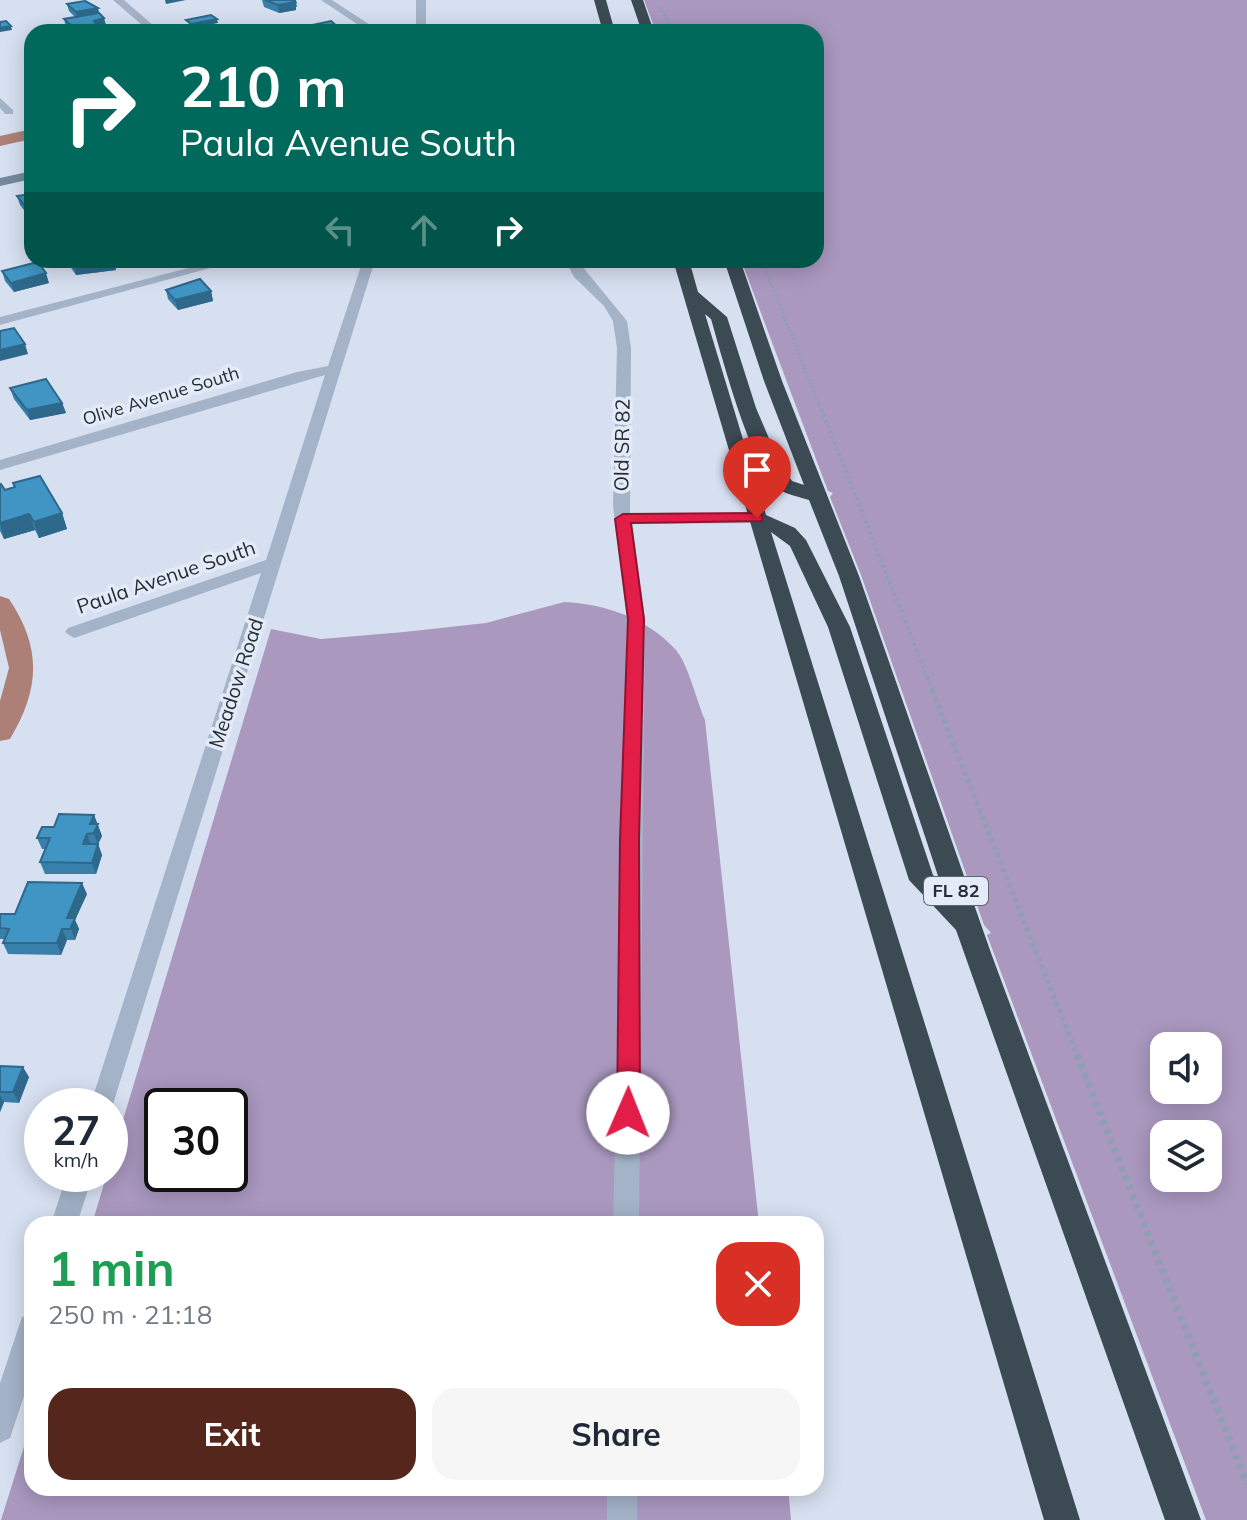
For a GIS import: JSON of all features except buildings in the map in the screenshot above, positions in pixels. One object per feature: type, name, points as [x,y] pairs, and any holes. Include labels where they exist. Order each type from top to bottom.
[{"type":"highway","points":[[600,0],[607,24]]},
{"type":"highway","points":[[637,0],[645,24]]},
{"type":"highway","points":[[683,268],[1062,1520]]},
{"type":"highway","name":"FL 82","points":[[735,268],[773,381],[849,576],[969,929],[1183,1520]]},
{"type":"highway","points":[[690,293],[719,317],[747,408],[785,485],[818,496]]},
{"type":"highway","points":[[757,518],[788,532],[799,544],[839,627],[922,880],[969,929]]},
{"type":"street","points":[[118,0],[146,24]]},
{"type":"street","points":[[326,0],[364,24]]},
{"type":"street","points":[[421,0],[421,24]]},
{"type":"street","points":[[0,101],[9,112]]},
{"type":"street","points":[[0,182],[24,177]]},
{"type":"street","points":[[0,321],[203,268]]},
{"type":"street","name":"Meadow Road","points":[[108,1088],[366,268]]},
{"type":"street","name":"Old SR 82","points":[[576,268],[609,304],[620,321],[624,348],[623,519],[636,619],[626,1216]]},
{"type":"street","name":"Olive Avenue South","points":[[0,465],[302,375],[334,369]]},
{"type":"street","points":[[623,519],[757,518]]},
{"type":"street","name":"Paula Avenue South","points":[[74,632],[272,564]]},
{"type":"street","points":[[67,1216],[74,1192]]},
{"type":"street","points":[[0,1428],[24,1352]]},
{"type":"street","points":[[622,1496],[622,1520]]},
{"type":"path","points":[[658,0],[668,24]]},
{"type":"path","points":[[765,268],[1247,1484]]},
{"type":"shaded area","points":[[644,0],[1247,0],[1247,1520],[1206,1520],[987,935],[991,933],[984,925],[861,575],[830,497],[833,493],[828,491],[744,268],[824,268],[824,24],[653,24]]},
{"type":"shaded area","points":[[564,602],[595,606],[639,621],[676,650],[705,720],[758,1216],[94,1216],[102,1192],[128,1192],[128,1103],[271,629],[321,639],[486,623]]},
{"type":"shaded area","points":[[24,1447],[24,1496],[789,1496],[791,1520],[1,1520]]},
{"type":"waterway","points":[[0,141],[24,136]]},
{"type":"waterway","points":[[0,604],[17,640],[22,668],[16,696],[0,732]]},
{"type":"route","points":[[628,1113],[630,840],[636,619],[623,519],[757,518]]}]
